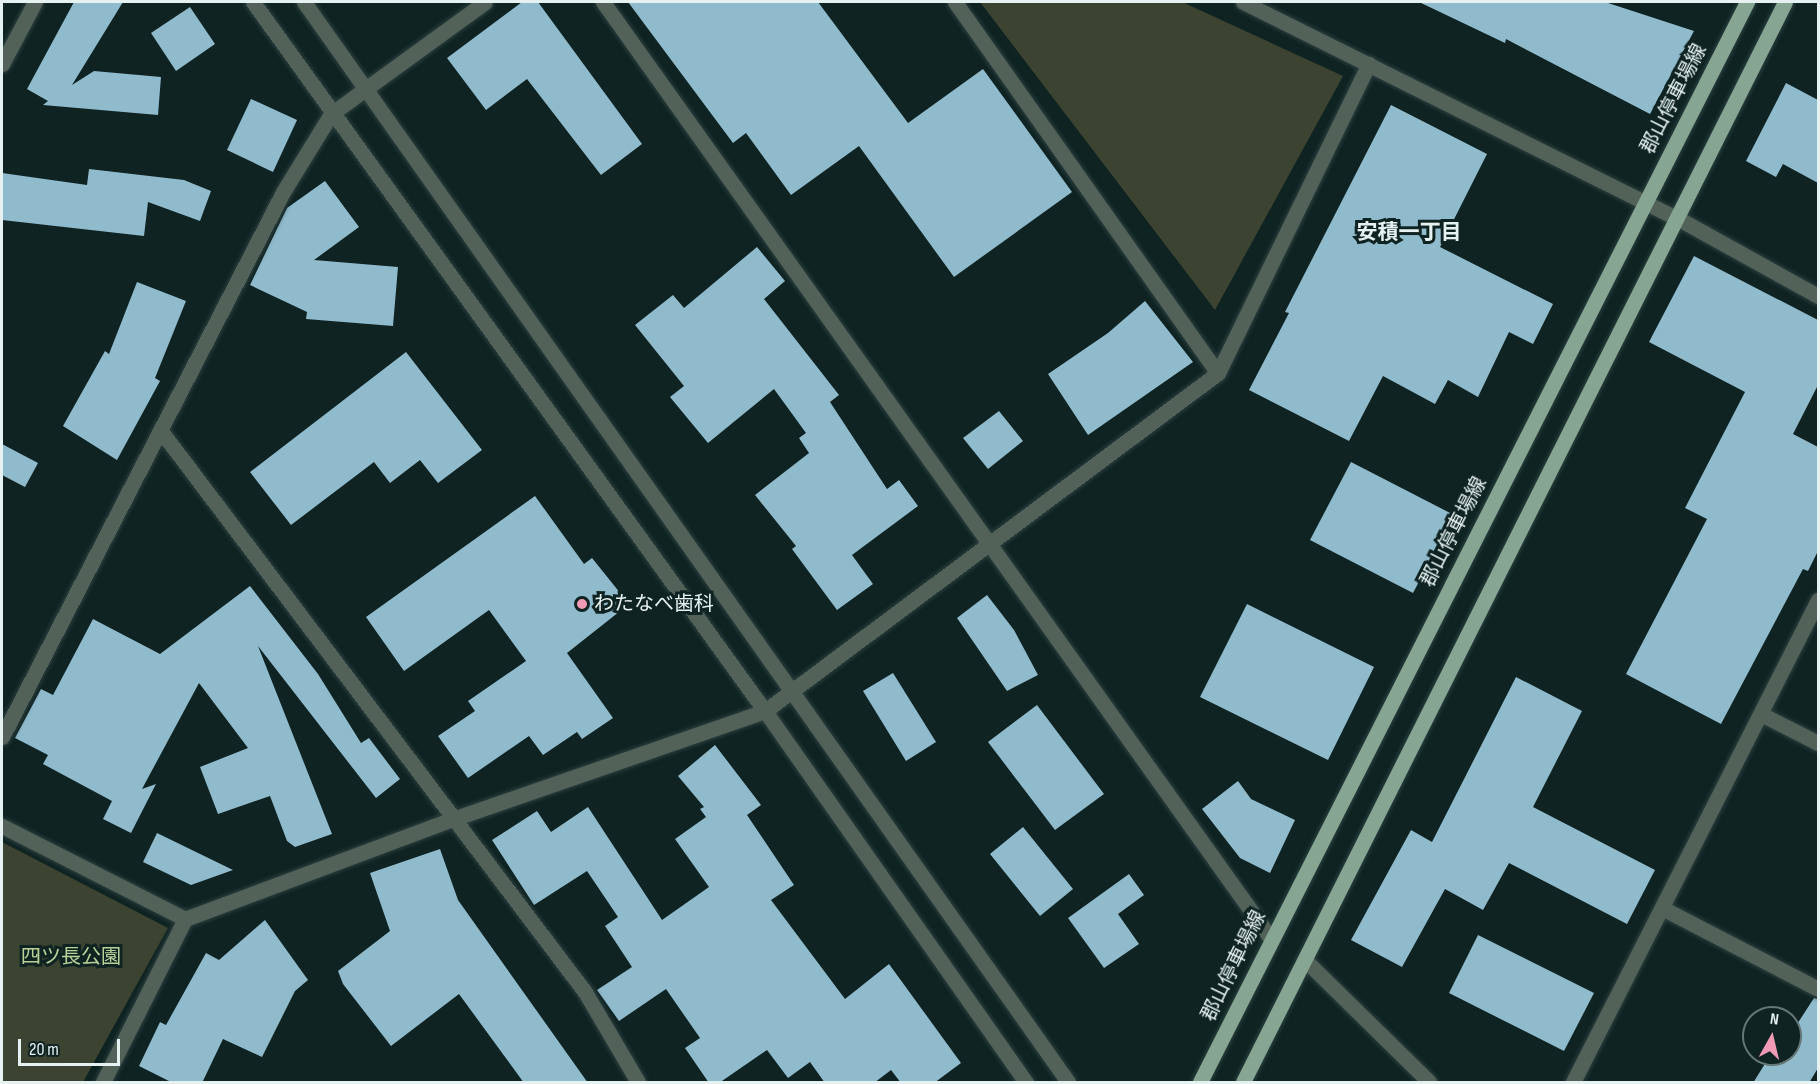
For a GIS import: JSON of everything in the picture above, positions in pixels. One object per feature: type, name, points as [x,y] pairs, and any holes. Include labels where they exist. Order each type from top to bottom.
[{"type":"main road","name":"郡山停車場線","points":[[1200,1083],[1747,2]]},
{"type":"main road","points":[[1243,1083],[1679,219],[1785,2]]},
{"type":"street","points":[[2,64],[35,2]]},
{"type":"street","points":[[253,2],[331,114],[765,711],[1026,1083]]},
{"type":"street","points":[[304,2],[795,690],[1068,1083]]},
{"type":"street","points":[[2,737],[284,192],[331,114],[367,90],[484,2]]},
{"type":"street","points":[[603,2],[1271,939]]},
{"type":"street","points":[[955,2],[1218,374]]},
{"type":"street","points":[[1243,2],[1646,202],[1818,296]]},
{"type":"street","points":[[104,1083],[185,919],[453,819],[765,711],[1218,374],[1369,64]]},
{"type":"street","points":[[161,431],[585,992],[638,1083]]},
{"type":"street","points":[[1573,1083],[1818,600]]},
{"type":"street","points":[[1761,714],[1818,743]]},
{"type":"street","points":[[2,826],[185,919]]},
{"type":"street","points":[[1662,908],[1818,988]]},
{"type":"street","points":[[1305,960],[1429,1083]]},
{"type":"green space","points":[[980,2],[1182,2],[1343,76],[1215,310]]},
{"type":"green space","name":"四ツ長公園","points":[[2,842],[168,928],[83,1082],[2,1082]]},
{"type":"building","points":[[74,2],[123,2],[72,85],[94,71],[161,77],[158,115],[43,105],[48,101],[27,89]]},
{"type":"building","points":[[522,2],[538,2],[642,144],[601,175],[527,79],[486,110],[447,58]]},
{"type":"building","points":[[628,2],[818,2],[908,123],[983,69],[1072,192],[954,277],[859,146],[791,195],[746,133],[733,143]]},
{"type":"building","points":[[1419,2],[1605,2],[1694,31],[1650,114],[1506,39],[1505,43]]},
{"type":"building","points":[[190,7],[215,44],[176,71],[151,33]]},
{"type":"building","points":[[1786,83],[1818,100],[1818,183],[1783,164],[1776,177],[1746,161]]},
{"type":"building","points":[[251,99],[297,120],[273,172],[227,150]]},
{"type":"building","points":[[1391,105],[1487,154],[1440,247],[1553,304],[1533,344],[1509,332],[1478,397],[1448,380],[1435,404],[1383,376],[1349,441],[1249,390],[1289,313],[1285,312]]},
{"type":"building","points":[[89,169],[184,180],[211,191],[200,221],[148,202],[144,236],[2,220],[2,173],[87,185]]},
{"type":"building","points":[[325,181],[359,227],[314,260],[398,267],[393,326],[306,319],[307,312],[250,285],[287,208]]},
{"type":"building","points":[[757,247],[785,281],[764,299],[839,395],[830,402],[887,489],[899,480],[918,506],[852,555],[873,584],[837,610],[792,549],[796,546],[755,495],[809,453],[799,438],[806,433],[774,389],[708,443],[670,397],[684,386],[635,325],[673,295],[684,308]]},
{"type":"building","points":[[1694,256],[1818,320],[1818,385],[1793,434],[1818,447],[1818,551],[1808,571],[1803,569],[1721,724],[1626,674],[1707,519],[1685,508],[1745,392],[1649,342]]},
{"type":"building","points":[[137,282],[186,301],[155,378],[160,381],[117,460],[63,426],[105,351],[109,354]]},
{"type":"building","points":[[1145,301],[1193,362],[1088,435],[1048,374],[1108,333]]},
{"type":"building","points":[[406,352],[482,450],[438,483],[420,460],[390,483],[374,462],[291,525],[250,472]]},
{"type":"building","points":[[999,411],[1023,441],[988,469],[963,438]]},
{"type":"building","points":[[2,444],[38,463],[25,487],[2,475]]},
{"type":"building","points":[[1351,462],[1454,515],[1413,593],[1310,540]]},
{"type":"building","points":[[535,496],[584,564],[592,558],[629,604],[567,653],[613,718],[582,739],[577,732],[543,755],[529,736],[468,778],[438,736],[475,711],[468,701],[526,661],[489,610],[404,671],[366,617]]},
{"type":"building","points":[[250,586],[318,674],[361,743],[369,738],[400,779],[376,798],[258,646],[332,834],[295,847],[287,841],[270,796],[218,814],[200,767],[248,748],[199,683],[142,789],[156,784],[131,833],[103,819],[112,801],[43,764],[48,755],[15,738],[41,689],[53,695],[93,619],[160,654]]},
{"type":"building","points":[[987,595],[1014,630],[1038,675],[1007,691],[957,618]]},
{"type":"building","points":[[1247,604],[1374,667],[1328,760],[1200,697]]},
{"type":"building","points":[[893,673],[936,742],[906,761],[863,691]]},
{"type":"building","points":[[1516,677],[1582,711],[1533,807],[1655,870],[1627,924],[1509,863],[1483,910],[1445,889],[1402,967],[1351,940],[1411,830],[1432,842]]},
{"type":"building","points":[[1037,705],[1104,794],[1055,830],[988,742]]},
{"type":"building","points":[[715,745],[761,805],[747,815],[794,885],[771,900],[845,999],[889,964],[961,1063],[934,1083],[901,1083],[891,1070],[874,1083],[825,1083],[810,1062],[788,1078],[767,1050],[719,1083],[709,1083],[685,1048],[700,1038],[666,989],[619,1021],[597,990],[632,967],[605,926],[618,917],[587,871],[534,905],[492,840],[537,811],[551,832],[588,807],[662,920],[709,887],[675,839],[706,817],[700,809],[704,807],[678,776]]},
{"type":"building","points":[[1238,781],[1251,799],[1295,820],[1270,873],[1240,858],[1202,809]]},
{"type":"building","points":[[1023,827],[1073,889],[1040,916],[990,854]]},
{"type":"building","points":[[157,833],[233,870],[191,885],[143,862]]},
{"type":"building","points":[[440,849],[458,900],[588,1083],[524,1083],[459,994],[391,1046],[343,984],[338,971],[390,931],[370,873]]},
{"type":"building","points":[[1129,874],[1144,895],[1118,914],[1139,944],[1104,968],[1068,918]]},
{"type":"building","points":[[265,920],[308,980],[295,991],[262,1057],[223,1039],[202,1083],[173,1083],[139,1066],[160,1022],[166,1025],[206,953],[219,960]]},
{"type":"building","points":[[1478,935],[1594,993],[1564,1051],[1449,993]]},
{"type":"building","points":[[1814,998],[1818,999],[1818,1068],[1809,1083],[1753,1083],[1764,1066],[1802,1066],[1802,1016]]},
{"type":"place","name":"わたなべ歯科","points":[[582,604]]},
{"type":"district","name":"安積一丁目","points":[[1409,233]]}]
